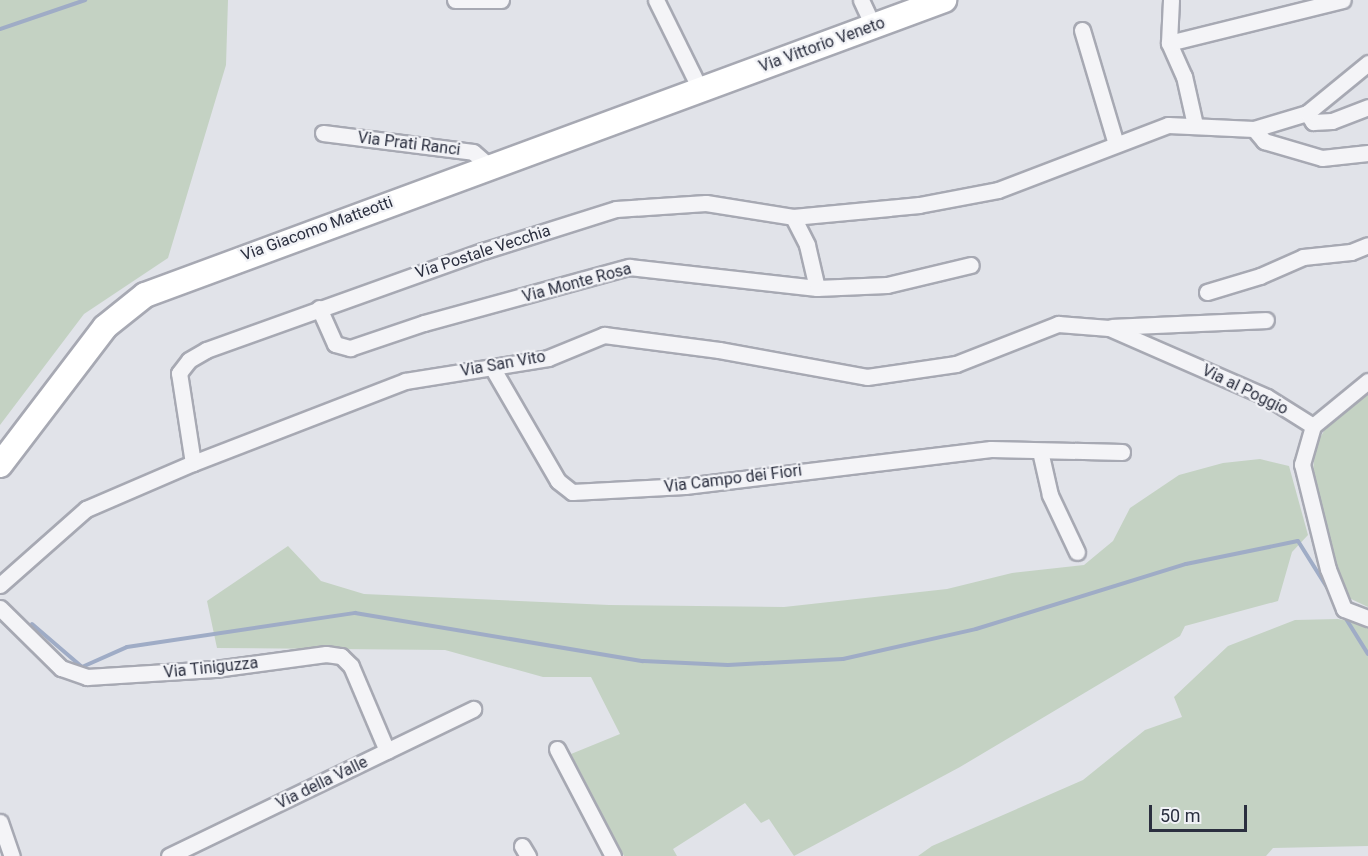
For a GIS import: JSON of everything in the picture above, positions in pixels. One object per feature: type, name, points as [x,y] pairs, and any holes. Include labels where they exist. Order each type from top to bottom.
[{"type":"main road","name":"Via Vittorio Veneto","points":[[700,89],[944,0]]},
{"type":"main road","name":"Via Giacomo Matteotti","points":[[0,465],[105,327],[145,295],[700,89]]},
{"type":"street","points":[[455,0],[501,0]]},
{"type":"street","points":[[656,0],[700,89]]},
{"type":"street","points":[[861,0],[873,26]]},
{"type":"street","points":[[1171,0],[1168,44],[1184,76],[1195,125]]},
{"type":"street","points":[[1168,44],[1343,0]]},
{"type":"street","points":[[1082,30],[1116,144]]},
{"type":"street","name":"Via Postale Vecchia","points":[[193,463],[179,381],[183,367],[196,355],[319,308],[616,209],[706,203],[793,217],[919,205],[998,190],[1168,125],[1254,129],[1307,113],[1368,63]]},
{"type":"street","points":[[1307,113],[1313,122],[1332,121],[1368,107]]},
{"type":"street","points":[[1254,129],[1264,141],[1322,158],[1368,153]]},
{"type":"street","name":"Via Prati Ranci","points":[[323,133],[473,152],[489,166]]},
{"type":"street","points":[[793,217],[807,245],[817,288]]},
{"type":"street","points":[[1207,292],[1260,276],[1303,257],[1351,252],[1368,244]]},
{"type":"street","name":"Via Monte Rosa","points":[[319,308],[335,344],[350,348],[424,323],[629,267],[817,288],[887,285],[971,265]]},
{"type":"street","name":"Via al Poggio","points":[[822,371],[867,377],[956,364],[1058,324],[1109,327],[1266,320]]},
{"type":"street","name":"Via al Poggio","points":[[1109,327],[1267,397],[1313,426]]},
{"type":"street","name":"Via San Vito","points":[[193,463],[405,381],[439,374],[493,369],[548,358],[604,335],[719,350],[822,371]]},
{"type":"street","name":"Via Campo dei Fiori","points":[[493,369],[558,481],[572,492],[686,486],[991,449],[1122,452]]},
{"type":"street","points":[[1368,381],[1313,426],[1302,464],[1328,569],[1344,609],[1368,618]]},
{"type":"street","points":[[1040,451],[1050,495],[1077,552]]},
{"type":"street","points":[[0,585],[86,509],[193,463]]},
{"type":"street","name":"Via Tiniguzza","points":[[0,608],[61,668],[87,677],[215,669],[326,654],[341,656],[351,666],[387,751]]},
{"type":"street","name":"Via della Valle","points":[[169,856],[473,709]]},
{"type":"street","points":[[557,749],[613,856]]},
{"type":"street","points":[[0,822],[12,856]]},
{"type":"green space","points":[[0,0],[228,0],[226,65],[168,258],[84,314],[0,425]]},
{"type":"green space","points":[[1368,392],[1368,607],[1349,598],[1343,588],[1313,473],[1315,446],[1327,426]]},
{"type":"green space","points":[[1260,459],[1289,466],[1308,535],[1292,552],[1278,601],[1185,626],[1180,636],[960,767],[794,856],[769,819],[761,823],[745,803],[673,849],[677,856],[624,856],[571,754],[620,734],[591,677],[543,677],[445,650],[217,648],[207,601],[288,546],[321,581],[364,594],[609,605],[784,607],[947,589],[1012,573],[1084,565],[1113,541],[1130,508],[1179,475],[1223,463]]},
{"type":"green space","points":[[1338,619],[1368,625],[1368,846],[1273,848],[1266,856],[918,856],[932,846],[1083,780],[1145,730],[1182,717],[1174,697],[1228,646],[1295,620]]},
{"type":"waterway","points":[[0,29],[85,0]]},
{"type":"waterway","points":[[32,624],[82,667],[127,647],[355,613],[643,661],[728,665],[843,659],[976,629],[1186,564],[1298,541],[1330,592]]},
{"type":"waterway","points":[[1343,614],[1368,654]]}]
